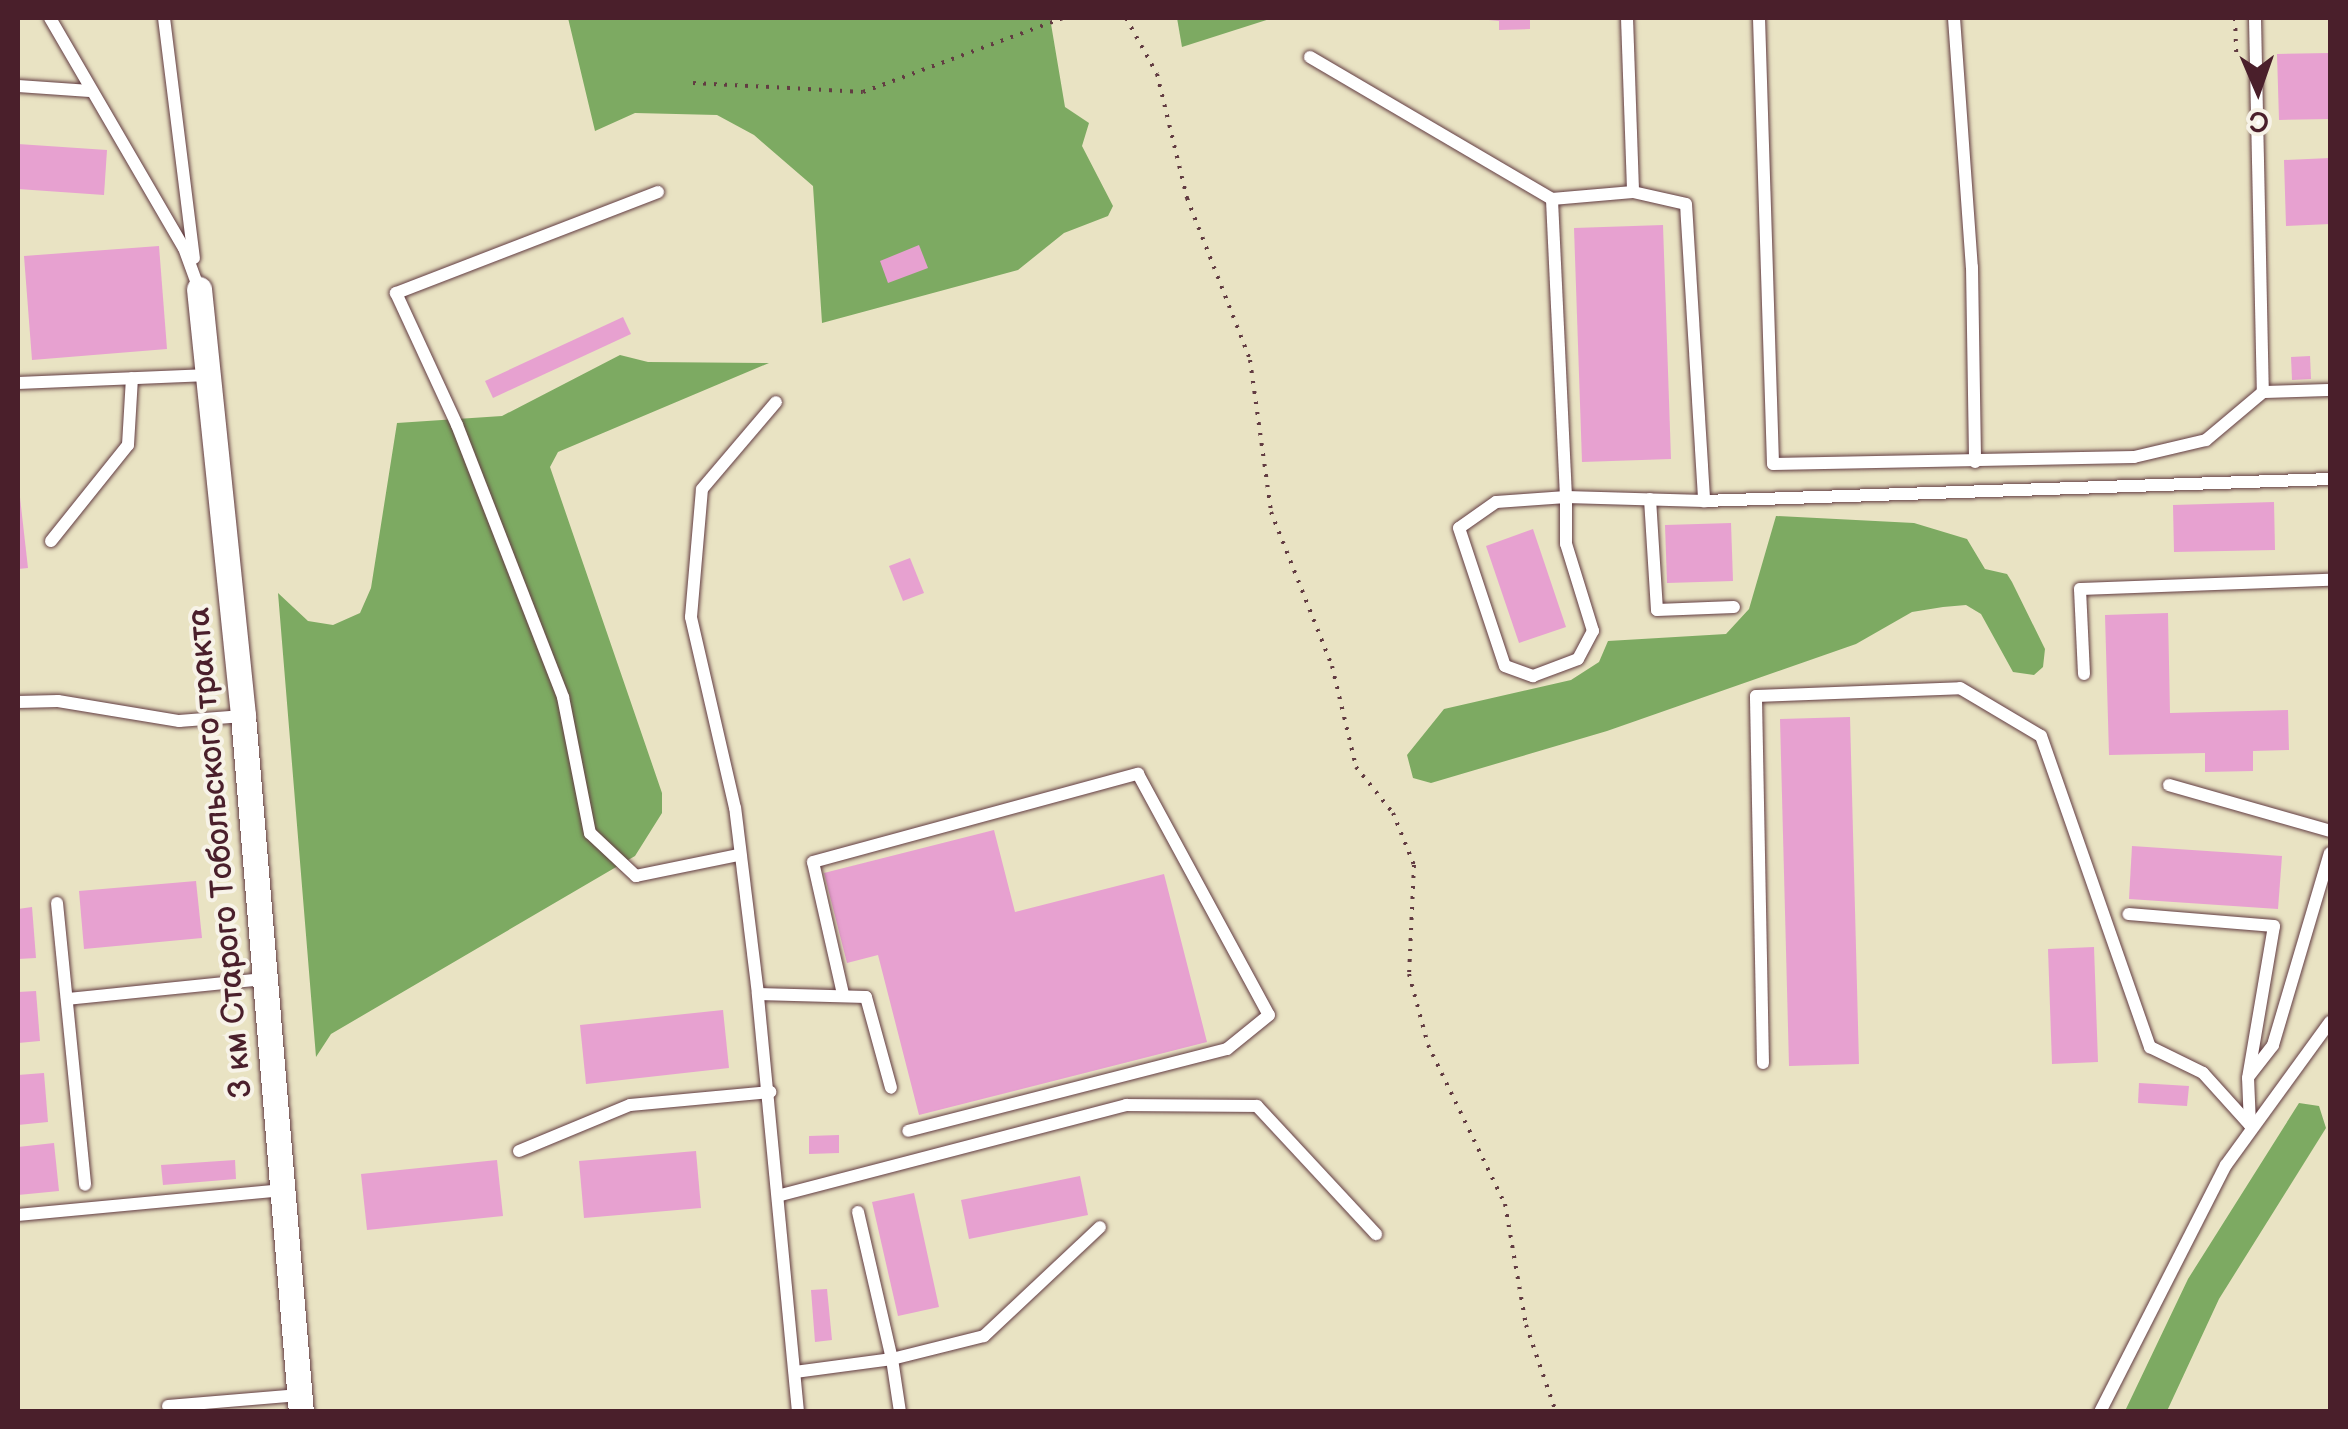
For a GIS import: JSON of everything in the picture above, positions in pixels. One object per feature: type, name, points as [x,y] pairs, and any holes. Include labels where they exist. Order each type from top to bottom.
[{"type":"street","name":"3 км Старого Тобольского тракта","points":[[199,289],[211,375],[243,716],[300,1403]]},
{"type":"lane","points":[[50,18],[184,248],[199,289]]},
{"type":"lane","points":[[164,18],[167,78],[199,289]]},
{"type":"lane","points":[[1627,18],[1633,192]]},
{"type":"lane","points":[[1759,18],[1773,464],[2134,456],[2206,440],[2264,392],[2330,390]]},
{"type":"lane","points":[[1954,18],[1972,267],[1975,462]]},
{"type":"lane","points":[[2255,18],[2264,392]]},
{"type":"lane","points":[[1310,57],[1552,200],[1633,192],[1686,204],[1704,501]]},
{"type":"lane","points":[[18,86],[90,90]]},
{"type":"lane","points":[[658,192],[396,293],[457,425],[563,697],[590,833],[636,876],[738,855]]},
{"type":"lane","points":[[1552,200],[1566,496],[1566,544],[1592,630],[1578,659],[1533,676],[1505,666],[1458,528],[1496,502],[1566,496],[1704,501],[2330,480]]},
{"type":"lane","points":[[18,384],[211,375]]},
{"type":"lane","points":[[51,541],[128,445],[132,378]]},
{"type":"lane","points":[[776,402],[702,489],[691,616],[736,808],[738,855],[781,1194],[798,1412]]},
{"type":"lane","points":[[1650,499],[1658,610],[1734,606]]},
{"type":"lane","points":[[2084,674],[2080,589],[2330,580]]},
{"type":"lane","points":[[1763,1063],[1756,696],[1960,688],[2041,736],[2150,1047],[2203,1073],[2250,1125]]},
{"type":"lane","points":[[18,702],[58,701],[180,721],[243,716]]},
{"type":"lane","points":[[843,994],[813,862],[1138,774],[1269,1015],[1226,1049],[908,1131]]},
{"type":"lane","points":[[2169,785],[2330,831]]},
{"type":"lane","points":[[2248,1078],[2274,1045],[2330,853]]},
{"type":"lane","points":[[58,903],[85,1185]]},
{"type":"lane","points":[[2128,914],[2274,926],[2248,1078],[2250,1125]]},
{"type":"lane","points":[[67,1000],[265,978]]},
{"type":"lane","points":[[758,994],[866,997],[891,1088]]},
{"type":"lane","points":[[2100,1412],[2250,1125],[2330,1022]]},
{"type":"lane","points":[[519,1150],[630,1105],[770,1092]]},
{"type":"lane","points":[[781,1194],[1126,1105],[1257,1106],[1376,1234]]},
{"type":"lane","points":[[18,1215],[282,1190]]},
{"type":"lane","points":[[858,1212],[892,1359],[900,1412]]},
{"type":"lane","points":[[794,1372],[892,1359],[984,1336],[1100,1227]]},
{"type":"lane","points":[[168,1406],[300,1403]]},
{"type":"path","points":[[694,83],[863,92],[1063,18]]},
{"type":"path","points":[[1126,18],[1156,74],[1187,198],[1250,360],[1272,512],[1332,666],[1356,766],[1393,813],[1414,865],[1409,974],[1428,1045],[1505,1204],[1526,1325],[1556,1412]]},
{"type":"green space","points":[[568,18],[1050,18],[1065,107],[1089,123],[1082,146],[1113,206],[1108,216],[1064,233],[1018,270],[822,323],[813,186],[754,135],[717,115],[635,113],[595,131]]},
{"type":"green space","points":[[1177,18],[1273,18],[1182,47]]},
{"type":"green space","points":[[620,355],[648,362],[769,363],[558,452],[550,467],[662,793],[662,813],[635,856],[331,1034],[316,1057],[278,593],[308,621],[333,625],[360,613],[371,588],[397,423],[502,416]]},
{"type":"green space","points":[[1776,516],[1914,523],[1967,539],[1985,569],[2007,574],[2012,582],[2045,649],[2043,667],[2034,675],[2013,672],[1981,614],[1966,605],[1912,612],[1856,644],[1607,731],[1431,783],[1413,778],[1407,755],[1444,709],[1571,680],[1599,662],[1608,641],[1726,634],[1749,609]]},
{"type":"green space","points":[[2299,1103],[2319,1106],[2326,1128],[2219,1299],[2167,1411],[2125,1411],[2188,1279]]},
{"type":"building","points":[[1468,18],[1530,18],[1530,29],[1499,30],[1499,21]]},
{"type":"building","points":[[2330,53],[2330,119],[2279,120],[2277,54]]},
{"type":"building","points":[[18,144],[107,150],[104,195],[18,189]]},
{"type":"building","points":[[2330,158],[2330,224],[2286,226],[2284,160]]},
{"type":"building","points":[[1663,225],[1671,459],[1582,462],[1574,228]]},
{"type":"building","points":[[919,245],[928,268],[888,283],[880,261]]},
{"type":"building","points":[[159,246],[167,349],[32,360],[24,256]]},
{"type":"building","points":[[623,317],[631,334],[493,398],[485,381]]},
{"type":"building","points":[[2310,356],[2311,379],[2292,380],[2291,357]]},
{"type":"building","points":[[18,480],[28,568],[18,569]]},
{"type":"building","points":[[2274,502],[2275,550],[2174,552],[2173,505]]},
{"type":"building","points":[[1731,523],[1733,581],[1667,583],[1665,525]]},
{"type":"building","points":[[1533,529],[1566,627],[1519,643],[1486,546]]},
{"type":"building","points":[[910,558],[924,593],[903,601],[889,566]]},
{"type":"building","points":[[2168,613],[2170,713],[2288,710],[2289,750],[2253,751],[2253,771],[2205,772],[2205,753],[2109,755],[2105,615]]},
{"type":"building","points":[[1850,717],[1859,1064],[1789,1066],[1780,719]]},
{"type":"building","points":[[994,830],[1015,912],[1164,874],[1207,1042],[919,1115],[878,955],[847,963],[824,873]]},
{"type":"building","points":[[2132,846],[2282,856],[2278,909],[2129,899]]},
{"type":"building","points":[[196,881],[202,938],[84,949],[79,891]]},
{"type":"building","points":[[32,907],[36,958],[18,959],[18,909]]},
{"type":"building","points":[[2094,947],[2098,1062],[2052,1064],[2048,949]]},
{"type":"building","points":[[36,991],[40,1041],[18,1043],[18,992]]},
{"type":"building","points":[[723,1010],[729,1068],[586,1084],[580,1025]]},
{"type":"building","points":[[44,1073],[48,1122],[18,1125],[18,1075]]},
{"type":"building","points":[[2139,1083],[2189,1086],[2187,1106],[2138,1103]]},
{"type":"building","points":[[839,1135],[839,1153],[809,1154],[809,1136]]},
{"type":"building","points":[[54,1143],[59,1191],[18,1195],[18,1147]]},
{"type":"building","points":[[696,1151],[701,1208],[584,1218],[579,1161]]},
{"type":"building","points":[[235,1160],[236,1179],[163,1185],[161,1165]]},
{"type":"building","points":[[497,1160],[503,1216],[367,1230],[361,1174]]},
{"type":"building","points":[[1080,1176],[1088,1215],[969,1239],[961,1200]]},
{"type":"building","points":[[914,1193],[939,1307],[898,1316],[872,1202]]},
{"type":"building","points":[[827,1289],[832,1340],[815,1342],[811,1290]]}]
